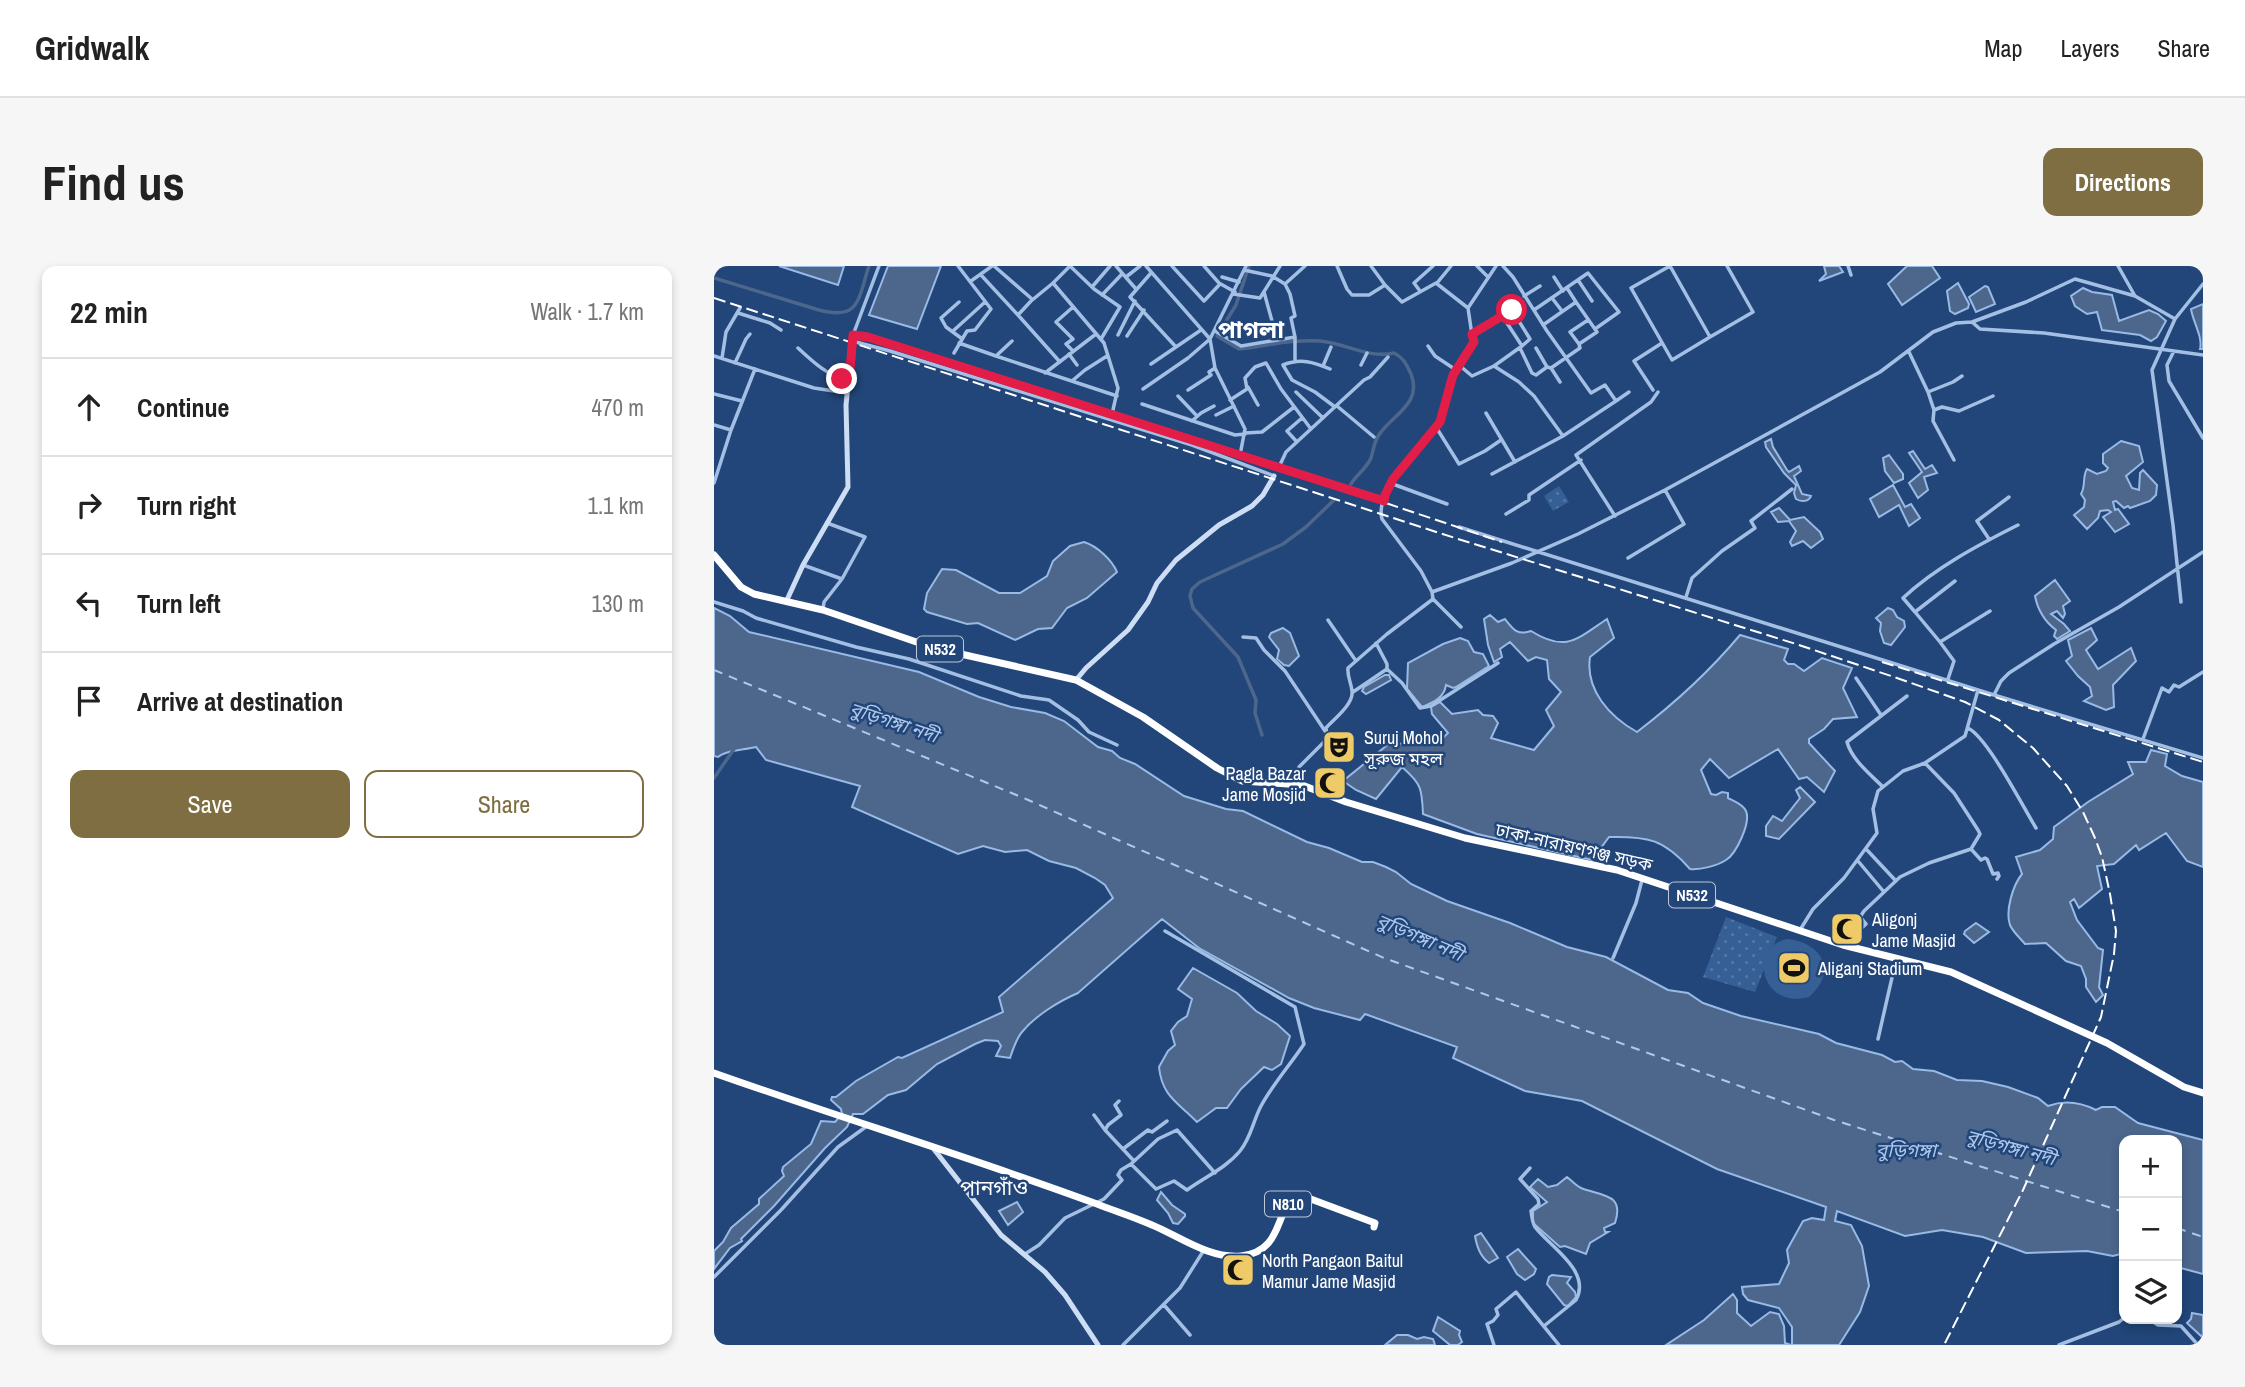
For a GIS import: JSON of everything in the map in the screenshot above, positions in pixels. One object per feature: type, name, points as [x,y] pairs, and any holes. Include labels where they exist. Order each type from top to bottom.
[{"type":"highway","name":"N532","points":[[714,555],[741,587],[754,593],[823,610],[934,648],[1076,680]]},
{"type":"highway","name":"ঢাকা-নারায়ণগঞ্জ সড়ক","points":[[1076,680],[1143,717],[1236,778],[1248,782],[1295,783],[1346,802],[1465,838],[1581,861],[1643,878],[1843,945],[1951,972],[2027,1009],[2107,1043],[2184,1087],[2203,1093]]},
{"type":"highway","points":[[714,1073],[1095,1204],[1152,1225],[1204,1250],[1238,1258],[1251,1255],[1266,1246]]},
{"type":"highway","name":"N810","points":[[1300,1195],[1375,1223],[1374,1227],[1298,1199],[1289,1208],[1278,1234],[1266,1246],[1276,1232],[1288,1203],[1300,1195]]},
{"type":"street","points":[[786,602],[803,565],[848,487],[847,393],[853,338],[879,266]]},
{"type":"street","points":[[954,354],[967,331],[975,330],[991,309],[958,266]]},
{"type":"street","points":[[971,281],[993,266],[1032,299]]},
{"type":"street","points":[[1018,315],[1070,266],[1092,287],[1120,307],[1101,339]]},
{"type":"street","points":[[1074,271],[1079,266]]},
{"type":"street","points":[[1101,266],[1105,271]]},
{"type":"street","points":[[1092,287],[1110,266]]},
{"type":"street","points":[[1116,266],[1136,289]]},
{"type":"street","points":[[1102,295],[1124,275],[1140,266]]},
{"type":"street","points":[[1146,266],[1210,339],[1215,369],[1245,433],[1241,450]]},
{"type":"street","points":[[1172,266],[1204,301],[1220,284]]},
{"type":"street","points":[[1205,266],[1220,284],[1234,293],[1260,298],[1280,266]]},
{"type":"street","points":[[1285,285],[1305,266]]},
{"type":"street","points":[[1337,266],[1352,295],[1369,295],[1385,285]]},
{"type":"street","points":[[1371,266],[1402,302],[1436,283],[1451,266]]},
{"type":"street","points":[[1420,291],[1414,282],[1433,266]]},
{"type":"street","points":[[1477,266],[1488,277]]},
{"type":"street","points":[[1461,627],[1433,599],[1421,570],[1382,519],[1381,512],[1390,483],[1436,427],[1448,400],[1451,381],[1458,365],[1472,345],[1468,308],[1496,266]]},
{"type":"street","points":[[1503,266],[1591,393],[1605,385],[1616,401]]},
{"type":"street","points":[[1585,266],[1619,312],[1595,329]]},
{"type":"street","points":[[1710,337],[1670,266],[1631,288],[1672,360],[1753,312],[1727,266]]},
{"type":"street","points":[[1848,266],[1851,275]]},
{"type":"street","points":[[2118,266],[2135,296]]},
{"type":"street","points":[[1143,389],[1210,339],[1245,268],[1274,277],[1285,285],[1290,294],[1295,316],[1291,318],[1295,337],[1295,361]]},
{"type":"street","points":[[1267,269],[1268,275]]},
{"type":"street","points":[[1151,273],[1130,297],[1177,347]]},
{"type":"street","points":[[1534,310],[1588,273]]},
{"type":"street","points":[[981,275],[1060,362]]},
{"type":"street","points":[[1222,277],[1239,282]]},
{"type":"street","points":[[1554,277],[1597,332],[1578,345]]},
{"type":"street","points":[[1432,592],[1512,564],[1615,516],[1880,372],[1933,332],[2026,302],[2074,279],[2135,296],[2175,319]]},
{"type":"street","points":[[1578,280],[1592,301]]},
{"type":"street","points":[[1053,283],[1101,339],[1118,388],[1112,414]]},
{"type":"street","points":[[1436,283],[1468,308]]},
{"type":"street","points":[[2180,602],[2179,568],[2152,370],[2175,319],[2203,284]]},
{"type":"street","points":[[1524,296],[1540,286]]},
{"type":"street","points":[[1264,292],[1272,321]]},
{"type":"street","points":[[1552,298],[1562,311]]},
{"type":"street","points":[[953,331],[986,301]]},
{"type":"street","points":[[1118,335],[1135,301]]},
{"type":"street","points":[[959,302],[941,318],[960,341],[1117,397]]},
{"type":"street","points":[[1543,325],[1576,302]]},
{"type":"street","points":[[1073,307],[1056,322],[1073,339],[1066,344],[1077,365]]},
{"type":"street","points":[[722,358],[726,332],[739,310],[780,330]]},
{"type":"street","points":[[1128,336],[1144,310]]},
{"type":"street","points":[[1458,365],[1472,376],[1494,366],[1530,339],[1512,310],[1472,334]]},
{"type":"street","points":[[1503,317],[1521,347],[1532,373],[1536,375],[1580,348],[1570,332],[1588,320]]},
{"type":"street","points":[[1972,321],[1980,329],[2044,333],[2203,355]]},
{"type":"street","points":[[1151,364],[1201,330]]},
{"type":"street","points":[[1215,331],[1241,346],[1295,337]]},
{"type":"street","points":[[735,363],[750,334]]},
{"type":"street","points":[[1045,373],[1096,334]]},
{"type":"street","points":[[853,338],[882,341],[1384,501]]},
{"type":"street","points":[[853,338],[1192,445],[1274,476],[1264,495],[1252,506],[1219,525],[1176,560],[1157,583],[1148,602],[1128,630],[1076,680]]},
{"type":"street","points":[[996,356],[1012,341]]},
{"type":"street","points":[[1615,516],[1576,455],[1651,402],[1656,391],[1634,361],[1662,343]]},
{"type":"street","points":[[1428,346],[1434,356],[1456,370]]},
{"type":"street","points":[[1322,366],[1331,347]]},
{"type":"street","points":[[798,348],[816,365],[836,378],[849,381]]},
{"type":"street","points":[[1536,348],[1560,382]]},
{"type":"street","points":[[2175,351],[2167,365],[2169,381],[2203,438]]},
{"type":"street","points":[[1909,352],[1928,392],[1934,410],[1933,421],[1954,460]]},
{"type":"street","points":[[1361,365],[1367,353]]},
{"type":"street","points":[[714,356],[814,388],[847,393]]},
{"type":"street","points":[[1072,382],[1107,356]]},
{"type":"street","points":[[1279,467],[1286,452],[1370,377],[1388,356]]},
{"type":"street","points":[[1329,369],[1311,360],[1283,365],[1292,380],[1315,392],[1374,437]]},
{"type":"street","points":[[1258,405],[1245,378],[1257,366],[1266,363],[1311,430]]},
{"type":"street","points":[[1494,366],[1519,382],[1534,396],[1563,436]]},
{"type":"street","points":[[714,483],[755,369]]},
{"type":"street","points":[[1188,390],[1211,375],[1209,372],[1215,369]]},
{"type":"street","points":[[1928,392],[1962,376]]},
{"type":"street","points":[[1230,400],[1248,387]]},
{"type":"street","points":[[1296,392],[1324,418]]},
{"type":"street","points":[[1492,474],[1563,436],[1629,392]]},
{"type":"street","points":[[714,394],[743,401]]},
{"type":"street","points":[[1178,396],[1198,416]]},
{"type":"street","points":[[1934,410],[1942,407],[1959,411],[1993,396]]},
{"type":"street","points":[[1142,404],[1235,435],[1262,432],[1294,407]]},
{"type":"street","points":[[1192,421],[1214,406]]},
{"type":"street","points":[[1216,415],[1234,406]]},
{"type":"street","points":[[1486,413],[1514,462]]},
{"type":"street","points":[[1297,442],[1287,431],[1302,418]]},
{"type":"street","points":[[714,425],[731,430]]},
{"type":"street","points":[[1436,427],[1459,464],[1485,452],[1502,440]]},
{"type":"street","points":[[714,455],[723,458]]},
{"type":"street","points":[[1506,514],[1523,505],[1529,500],[1529,495],[1581,460]]},
{"type":"street","points":[[1390,483],[1447,504]]},
{"type":"street","points":[[1686,597],[1692,578],[1722,551],[1751,533],[1755,528],[1751,521],[1792,489]]},
{"type":"street","points":[[1628,558],[1684,524],[1665,490]]},
{"type":"street","points":[[1989,539],[1977,521],[2010,497]]},
{"type":"street","points":[[823,610],[824,602],[842,579],[865,537],[827,523]]},
{"type":"street","points":[[1948,679],[1954,661],[1903,598],[1989,539],[2018,525]]},
{"type":"street","points":[[1459,527],[1896,665],[2203,758]]},
{"type":"street","points":[[1994,695],[2001,681],[2009,673],[2203,552]]},
{"type":"street","points":[[803,565],[842,579]]},
{"type":"street","points":[[1915,612],[1955,581]]},
{"type":"street","points":[[1353,692],[1347,671],[1376,643],[1433,599]]},
{"type":"street","points":[[714,602],[756,618],[856,647],[909,659],[1021,696],[1049,700],[1078,720],[1089,732],[1117,745]]},
{"type":"street","points":[[1940,642],[1990,611]]},
{"type":"street","points":[[1328,620],[1356,661]]},
{"type":"street","points":[[1242,637],[1256,638],[1285,671],[1325,731],[1327,738],[1299,767],[1295,783]]},
{"type":"street","points":[[1376,643],[1387,669],[1402,682],[1420,708],[1498,663]]},
{"type":"street","points":[[1325,731],[1347,705],[1353,692],[1387,669]]},
{"type":"street","points":[[2143,739],[2162,688],[2169,692],[2174,685],[2179,687],[2203,672]]},
{"type":"street","points":[[1856,678],[1881,715]]},
{"type":"street","points":[[1800,930],[1813,909],[1858,860],[1877,833],[1873,809],[1878,791],[1903,771],[1925,763],[1965,736],[1978,690]]},
{"type":"street","points":[[1883,787],[1861,765],[1847,743],[1907,696]]},
{"type":"street","points":[[1968,728],[1973,730],[1990,752],[2036,828]]},
{"type":"street","points":[[1843,945],[1866,924],[1860,917],[1900,877],[1928,863],[1971,849],[1980,834],[1954,793],[1925,763]]},
{"type":"street","points":[[1867,849],[1896,881]]},
{"type":"street","points":[[1971,849],[1981,860],[1987,859],[1993,874],[1998,873],[1997,879]]},
{"type":"street","points":[[1858,860],[1884,892]]},
{"type":"street","points":[[1613,958],[1636,903],[1643,878]]},
{"type":"street","points":[[1094,1115],[1156,1189],[1174,1181],[1188,1190],[1240,1152],[1262,1104],[1304,1044],[1295,1007],[1166,931]]},
{"type":"street","points":[[1878,1039],[1897,958]]},
{"type":"street","points":[[1105,1129],[1121,1115],[1115,1108],[1119,1101]]},
{"type":"street","points":[[1123,1149],[1148,1130],[1152,1132],[1167,1121]]},
{"type":"street","points":[[714,1277],[781,1210],[838,1147],[865,1124]]},
{"type":"street","points":[[1024,1255],[1039,1245],[1065,1218],[1095,1204],[1112,1191],[1122,1180],[1118,1175],[1121,1170],[1158,1139],[1177,1130],[1215,1172]]},
{"type":"street","points":[[931,1146],[991,1223],[1045,1272],[1065,1295],[1098,1345]]},
{"type":"street","points":[[1530,1168],[1520,1179],[1538,1199],[1539,1203],[1531,1211],[1533,1225],[1566,1257],[1577,1277],[1579,1289],[1576,1300],[1544,1326]]},
{"type":"street","points":[[1123,1345],[1180,1288],[1204,1250]]},
{"type":"street","points":[[1494,1345],[1488,1324],[1498,1315],[1496,1309],[1516,1292],[1559,1345]]},
{"type":"street","points":[[1164,1305],[1190,1335]]},
{"type":"street","points":[[2059,1345],[2119,1322]]},
{"type":"street","points":[[2157,1324],[2181,1326],[2198,1345]]},
{"type":"shaded area","points":[[1559,486],[1569,502],[1553,511],[1544,496]]},
{"type":"shaded area","points":[[1726,917],[1777,937],[1755,992],[1703,977]]},
{"type":"shaded area","name":"Aliganj Stadium","points":[[1787,939],[1809,946],[1822,960],[1823,978],[1809,997],[1792,999],[1779,995],[1765,976],[1767,953],[1775,944]]},
{"type":"water","points":[[779,266],[844,266],[838,285]]},
{"type":"water","points":[[888,266],[941,266],[917,329],[869,315]]},
{"type":"water","points":[[1824,266],[1839,266],[1843,272],[1819,281],[1826,274]]},
{"type":"water","points":[[1907,266],[1932,266],[1940,278],[1902,305],[1888,284]]},
{"type":"water","points":[[1958,283],[1969,304],[1968,308],[1955,314],[1950,311],[1947,291]]},
{"type":"water","points":[[1985,286],[1988,287],[1995,304],[1976,312],[1969,297]]},
{"type":"water","points":[[2083,288],[2112,295],[2119,321],[2149,310],[2166,321],[2157,337],[2151,341],[2140,335],[2102,330],[2097,312],[2087,314],[2075,306],[2071,296]]},
{"type":"water","points":[[2203,304],[2203,349],[2200,349],[2191,309]]},
{"type":"water","points":[[1771,439],[1789,472],[1799,466],[1801,471],[1794,476],[1802,494],[1811,496],[1809,499],[1796,499],[1796,485],[1766,447],[1765,442]]},
{"type":"water","points":[[2121,441],[2139,446],[2143,462],[2126,476],[2132,488],[2139,490],[2140,473],[2143,470],[2157,485],[2156,495],[2150,501],[2130,508],[2113,502],[2115,510],[2118,509],[2129,524],[2115,532],[2103,517],[2111,512],[2108,510],[2100,511],[2098,518],[2087,529],[2074,515],[2084,507],[2085,500],[2081,494],[2087,469],[2097,474],[2106,471],[2108,468],[2103,463],[2103,454]]},
{"type":"water","points":[[1913,451],[1925,469],[1932,465],[1937,473],[1924,477],[1928,490],[1918,498],[1909,483],[1922,472],[1909,453]]},
{"type":"water","points":[[1889,455],[1903,474],[1903,479],[1894,483],[1885,471],[1883,458]]},
{"type":"water","points":[[1893,485],[1905,507],[1911,504],[1920,518],[1909,526],[1899,505],[1879,517],[1870,499]]},
{"type":"water","points":[[1779,508],[1790,520],[1804,517],[1820,532],[1823,539],[1811,548],[1803,541],[1792,546],[1790,542],[1796,531],[1789,521],[1778,522],[1771,512]]},
{"type":"water","points":[[1084,542],[1104,554],[1117,572],[1087,598],[1067,608],[1052,628],[1038,629],[1015,640],[978,623],[967,624],[924,609],[927,593],[942,569],[956,570],[999,593],[1020,593],[1047,576],[1053,561],[1070,546]]},
{"type":"water","points":[[2055,580],[2070,601],[2063,606],[2063,618],[2057,611],[2051,614],[2070,631],[2057,639],[2054,636],[2056,630],[2042,615],[2035,596]]},
{"type":"water","name":"বুড়িগঙ্গা","points":[[714,608],[730,616],[749,632],[919,672],[979,697],[1011,707],[1045,713],[1064,721],[1098,747],[1112,751],[1120,758],[1135,764],[1184,796],[1226,809],[1243,811],[1307,842],[1362,862],[1373,862],[1386,867],[1411,884],[1447,901],[1567,947],[1606,957],[1668,990],[1688,993],[1703,1003],[1741,1016],[1819,1034],[1836,1043],[1882,1055],[1895,1062],[1902,1061],[1913,1069],[1934,1071],[1957,1080],[1982,1081],[2008,1087],[2038,1098],[2048,1106],[2078,1104],[2096,1110],[2115,1107],[2138,1123],[2203,1140],[2203,1274],[2182,1268],[2182,1135],[2119,1135],[2119,1254],[2113,1256],[2087,1251],[2026,1253],[1983,1237],[1942,1230],[1905,1236],[1837,1211],[1835,1221],[1851,1225],[1862,1246],[1869,1286],[1860,1312],[1839,1345],[1792,1345],[1792,1327],[1779,1308],[1748,1300],[1742,1287],[1779,1284],[1789,1263],[1787,1250],[1803,1221],[1812,1218],[1824,1220],[1826,1207],[1717,1169],[1582,1101],[1525,1091],[1453,1058],[1457,1047],[1365,1014],[1360,1020],[1314,1008],[1289,998],[1199,948],[1162,919],[1078,993],[1055,1005],[1027,1026],[1015,1044],[1010,1058],[996,1056],[1001,1046],[998,1041],[985,1040],[937,1064],[906,1090],[888,1095],[863,1114],[853,1114],[847,1127],[742,1241],[730,1248],[714,1269],[714,1251],[731,1228],[759,1204],[759,1199],[784,1176],[783,1167],[811,1144],[821,1121],[835,1122],[842,1114],[841,1109],[831,1100],[832,1097],[898,1057],[902,1058],[1003,1012],[999,997],[1113,898],[1105,885],[1095,878],[1027,850],[1005,852],[983,846],[958,854],[852,807],[860,786],[766,760],[756,747],[714,756]]},
{"type":"water","points":[[1888,608],[1904,621],[1905,627],[1891,645],[1884,643],[1880,631],[1881,623],[1876,618]]},
{"type":"water","points":[[1490,615],[1498,622],[1505,619],[1519,632],[1531,631],[1543,638],[1563,642],[1579,637],[1607,619],[1614,638],[1590,657],[1591,681],[1609,710],[1637,732],[1691,686],[1740,635],[1788,649],[1784,660],[1804,671],[1822,658],[1852,668],[1843,688],[1857,717],[1833,719],[1809,739],[1809,743],[1835,771],[1824,792],[1807,777],[1799,779],[1778,749],[1729,778],[1710,759],[1701,770],[1711,794],[1728,793],[1728,798],[1745,809],[1747,816],[1742,838],[1730,857],[1718,864],[1699,869],[1690,869],[1663,845],[1634,837],[1609,837],[1592,860],[1477,834],[1423,814],[1420,788],[1402,767],[1376,799],[1343,781],[1391,742],[1403,744],[1422,736],[1437,744],[1448,733],[1432,714],[1431,707],[1440,702],[1452,714],[1478,710],[1483,715],[1493,716],[1498,723],[1491,738],[1534,750],[1554,726],[1546,710],[1561,692],[1549,679],[1547,660],[1536,657],[1528,661],[1510,642],[1500,649],[1502,657],[1494,662],[1484,619]]},
{"type":"water","points":[[1283,628],[1290,633],[1299,656],[1289,666],[1277,659],[1279,650],[1269,637],[1271,633]]},
{"type":"water","points":[[2091,628],[2097,640],[2086,650],[2098,669],[2131,648],[2136,661],[2113,685],[2114,707],[2106,710],[2084,701],[2092,696],[2090,687],[2066,661],[2072,656],[2068,640]]},
{"type":"water","points":[[1460,638],[1468,641],[1474,652],[1483,654],[1489,666],[1456,687],[1446,685],[1441,696],[1422,707],[1407,689],[1408,663]]},
{"type":"water","points":[[1389,675],[1391,680],[1366,694],[1362,691],[1364,687]]},
{"type":"water","points":[[2151,750],[2167,754],[2165,766],[2182,776],[2203,782],[2203,867],[2187,861],[2166,833],[2139,850],[2136,845],[2114,864],[2097,866],[2102,889],[2079,908],[2074,899],[2070,902],[2077,920],[2098,948],[2103,950],[2099,987],[2103,995],[2096,1002],[2086,987],[2081,966],[2066,961],[2046,943],[2025,944],[2011,928],[2009,906],[2022,874],[2016,857],[2040,850],[2053,839],[2054,827],[2133,774],[2128,762],[2146,762]]},
{"type":"water","points":[[1800,787],[1815,802],[1779,839],[1766,836],[1766,826],[1773,816],[1782,821],[1800,798],[1796,790]]},
{"type":"water","points":[[1976,923],[1989,932],[1974,943],[1964,934]]},
{"type":"water","points":[[1193,968],[1237,993],[1290,1036],[1281,1064],[1272,1070],[1264,1067],[1241,1089],[1227,1108],[1216,1108],[1197,1122],[1168,1093],[1159,1067],[1168,1051],[1175,1045],[1171,1031],[1187,1016],[1192,999],[1178,989]]},
{"type":"water","points":[[1567,1177],[1581,1188],[1609,1197],[1617,1206],[1615,1223],[1604,1228],[1605,1232],[1608,1232],[1590,1243],[1586,1254],[1565,1246],[1560,1247],[1533,1223],[1533,1211],[1547,1202],[1530,1187],[1538,1179],[1548,1187],[1557,1185]]},
{"type":"water","points":[[1161,1192],[1172,1205],[1185,1214],[1178,1224],[1173,1223],[1157,1200]]},
{"type":"water","points":[[1017,1202],[1023,1212],[1008,1225],[999,1211]]},
{"type":"water","points":[[1481,1233],[1498,1258],[1489,1263],[1477,1244],[1475,1236]]},
{"type":"water","points":[[1518,1249],[1536,1269],[1534,1274],[1525,1280],[1517,1274],[1507,1257]]},
{"type":"water","points":[[1552,1275],[1571,1277],[1567,1283],[1576,1297],[1568,1306],[1564,1305],[1547,1284]]},
{"type":"water","points":[[1733,1294],[1737,1300],[1737,1313],[1751,1326],[1770,1312],[1779,1314],[1784,1326],[1785,1343],[1791,1345],[1666,1345],[1704,1320]]},
{"type":"water","points":[[2192,1313],[2203,1315],[2201,1336],[2187,1323]]},
{"type":"water","points":[[1438,1317],[1460,1331],[1462,1342],[1450,1345],[1433,1331]]},
{"type":"water","points":[[1397,1335],[1433,1339],[1435,1345],[1385,1345]]},
{"type":"waterway","points":[[714,278],[832,313],[850,310],[855,304],[869,266]]},
{"type":"waterway","points":[[1249,266],[1236,305],[1217,336],[1239,349],[1320,341],[1375,354],[1394,353],[1402,359],[1411,374],[1413,392],[1410,400],[1379,435],[1369,462],[1351,484]]},
{"type":"waterway","points":[[1262,735],[1255,713],[1256,700],[1238,657],[1193,608],[1190,596],[1192,589],[1200,582],[1283,544],[1306,527],[1334,500]]},
{"type":"waterway","points":[[714,778],[734,749]]},
{"type":"ferry route","points":[[714,670],[1026,799],[1384,958],[1834,1120],[2119,1210]]},
{"type":"ferry route","points":[[2182,1230],[2203,1237]]},
{"type":"railway","points":[[714,298],[1894,677],[1965,702],[1999,720],[2033,748],[2067,786],[2095,838],[2110,894],[2116,931],[2114,954],[2101,1017],[2023,1190],[1944,1345]]},
{"type":"railway","points":[[1192,442],[1502,542]]},
{"type":"railway","points":[[1882,662],[2203,762]]},
{"type":"place","name":"Suruj Mohol সূরুজ মহল","points":[[1339,747]]},
{"type":"place","name":"Pagla Bazar Jame Mosjid","points":[[1330,783]]},
{"type":"place","name":"Aligonj Jame Masjid","points":[[1847,929]]},
{"type":"place","name":"Aliganj Stadium","points":[[1794,968]]},
{"type":"place","name":"North Pangaon Baitul Mamur Jame Masjid","points":[[1238,1270]]},
{"type":"district","name":"পাগলা","points":[[1251,329]]},
{"type":"district","name":"পানগাঁও","points":[[994,1187]]},
{"type":"route","points":[[842,379],[849,381],[853,335],[868,337],[1384,501],[1390,483],[1440,422],[1453,375],[1474,342],[1472,334],[1512,310]]},
{"type":"water label","name":"বুড়িগঙ্গা নদী","points":[[894,722]]},
{"type":"water label","name":"বুড়িগঙ্গা নদী","points":[[1420,937]]},
{"type":"water label","name":"বুড়িগঙ্গা নদী","points":[[2011,1147]]}]
